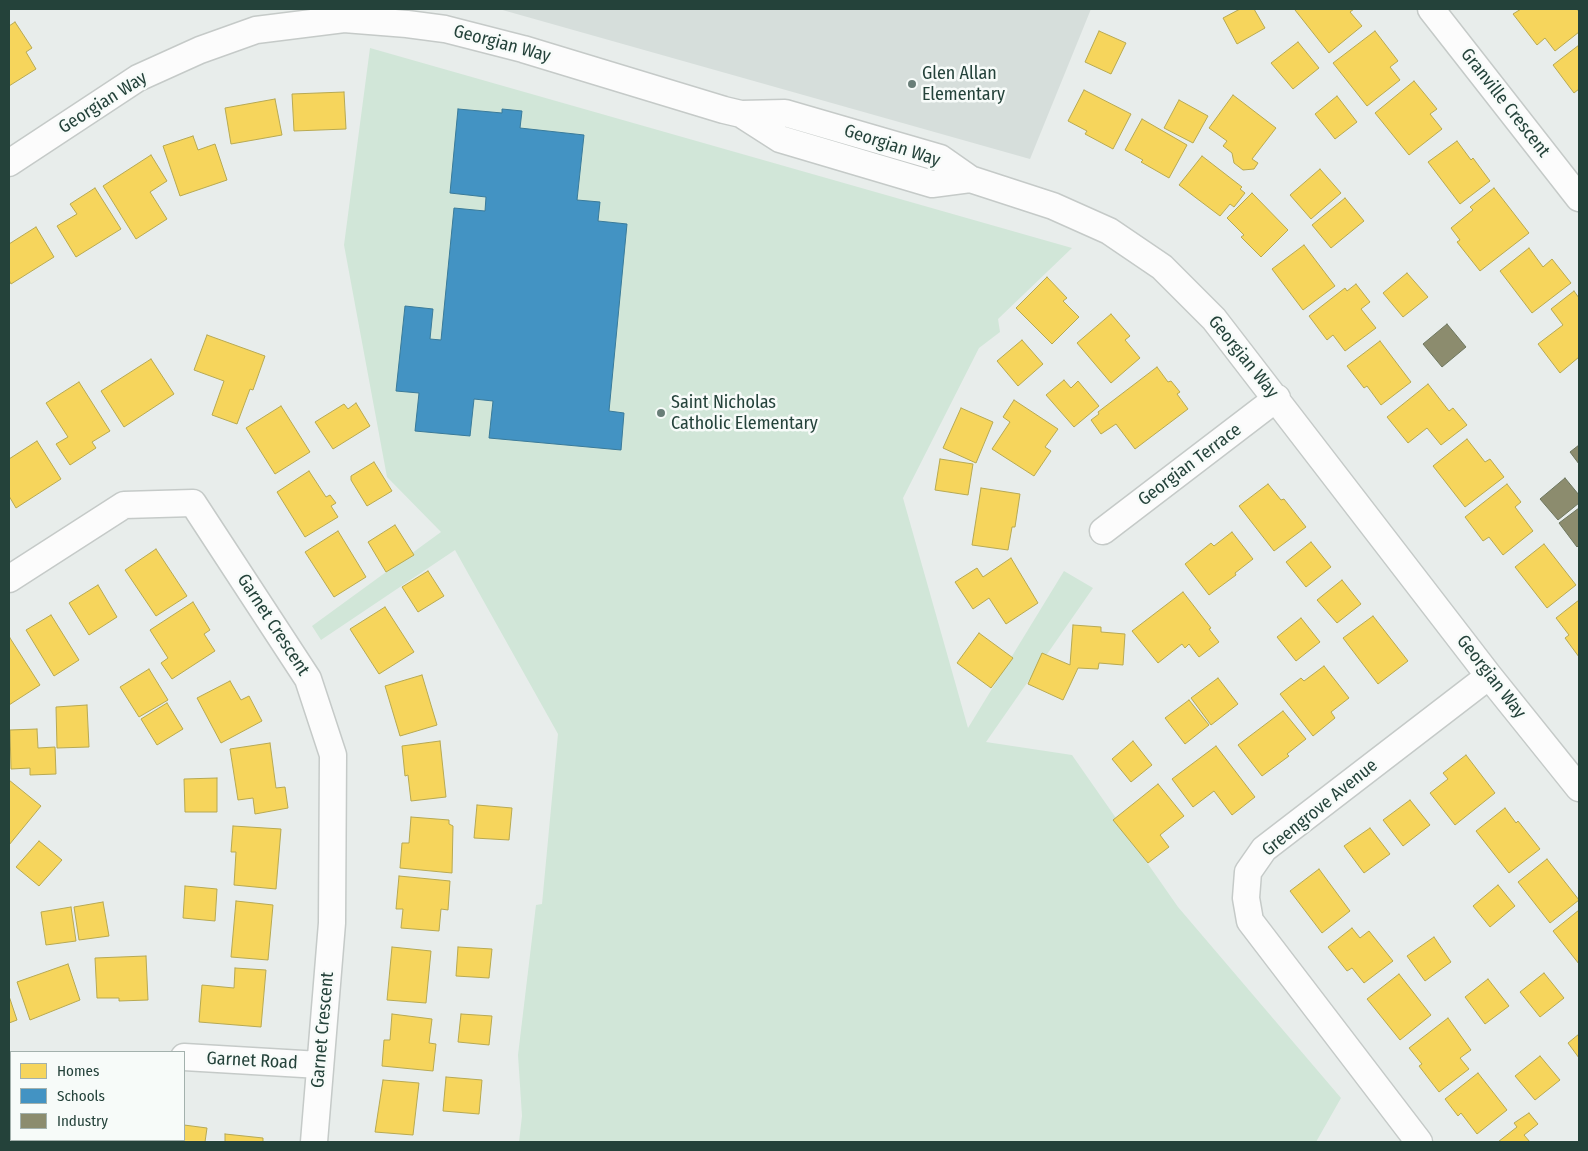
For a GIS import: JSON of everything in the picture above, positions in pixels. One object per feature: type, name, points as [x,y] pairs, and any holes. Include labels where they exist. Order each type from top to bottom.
[{"type":"street","name":"Granville Crescent","points":[[1431,9],[1579,198]]},
{"type":"street","name":"Georgian Way","points":[[9,163],[138,78],[200,50],[254,19],[344,19],[445,29],[523,49],[741,114],[785,113],[940,158],[970,179],[1053,206],[1109,230],[1162,267],[1214,319],[1277,398],[1489,676],[1579,788]]},
{"type":"street","name":"Georgian Terrace","points":[[1102,531],[1277,398]]},
{"type":"street","name":"Garnet Crescent","points":[[9,579],[124,505],[193,503],[308,679],[333,755],[332,923],[314,1142]]},
{"type":"street","name":"Greengrove Avenue","points":[[1419,1142],[1250,921],[1246,898],[1248,872],[1264,848],[1489,676]]},
{"type":"street","name":"Garnet Road","points":[[185,1057],[320,1065]]},
{"type":"shaded area","name":"Glen Allan Elementary","points":[[499,9],[1091,9],[1030,159]]},
{"type":"green space","points":[[370,48],[1072,248],[998,319],[1000,332],[979,348],[903,498],[968,728],[1064,571],[1093,588],[986,742],[1072,755],[1178,907],[1341,1098],[1316,1142],[519,1142],[522,1116],[518,1055],[536,905],[542,904],[558,734],[455,550],[321,640],[312,626],[441,532],[387,477],[344,245]]},
{"type":"building: Homes","points":[[1240,9],[1254,9],[1265,28],[1237,44],[1223,18]]},
{"type":"building: Homes","points":[[1296,9],[1354,9],[1350,12],[1362,26],[1329,53]]},
{"type":"building: Homes","points":[[1521,9],[1577,9],[1579,12],[1579,32],[1555,51],[1545,38],[1537,45],[1513,14]]},
{"type":"building: Homes","points":[[15,22],[32,48],[26,52],[36,69],[9,86],[9,26]]},
{"type":"building: Homes","points":[[1099,31],[1126,43],[1111,74],[1085,62]]},
{"type":"building: Homes","points":[[1375,31],[1398,61],[1390,67],[1400,80],[1367,106],[1333,63]]},
{"type":"building: Homes","points":[[1298,42],[1319,68],[1293,89],[1271,63]]},
{"type":"building: Homes","points":[[1579,45],[1579,89],[1574,93],[1553,65]]},
{"type":"building: Homes","points":[[1414,81],[1437,109],[1430,114],[1442,129],[1409,155],[1375,113]]},
{"type":"building: Homes","points":[[1084,90],[1131,114],[1113,149],[1085,134],[1087,131],[1068,121]]},
{"type":"building: Homes","points":[[344,92],[346,129],[294,131],[292,94]]},
{"type":"building: Homes","points":[[1233,95],[1276,128],[1252,159],[1258,163],[1254,169],[1243,170],[1234,163],[1232,153],[1223,146],[1227,141],[1209,128]]},
{"type":"building: Homes","points":[[1337,96],[1357,122],[1335,139],[1315,114]]},
{"type":"building: Homes","points":[[275,99],[282,135],[231,144],[225,108]]},
{"type":"building: Homes","points":[[1179,100],[1208,116],[1193,143],[1164,128]]},
{"type":"building: Homes","points":[[1142,119],[1187,145],[1169,178],[1141,162],[1143,160],[1125,150]]},
{"type":"building: Homes","points":[[193,136],[198,150],[215,144],[227,180],[180,196],[163,146]]},
{"type":"building: Homes","points":[[1457,141],[1471,160],[1473,158],[1490,181],[1460,204],[1428,162]]},
{"type":"building: Homes","points":[[151,155],[167,181],[150,192],[167,219],[136,239],[103,186]]},
{"type":"building: Homes","points":[[1202,156],[1242,187],[1240,189],[1245,193],[1234,207],[1230,204],[1220,216],[1179,185]]},
{"type":"building: Homes","points":[[1320,169],[1341,193],[1311,219],[1290,195]]},
{"type":"building: Homes","points":[[95,188],[121,229],[76,257],[57,226],[77,214],[70,204]]},
{"type":"building: Homes","points":[[1494,188],[1529,233],[1480,271],[1457,242],[1460,240],[1451,228],[1473,210],[1470,207]]},
{"type":"building: Homes","points":[[1252,193],[1288,230],[1261,257],[1241,237],[1244,235],[1227,218]]},
{"type":"building: Homes","points":[[1345,198],[1364,221],[1331,248],[1312,225]]},
{"type":"building: Homes","points":[[36,227],[54,257],[11,284],[9,280],[9,244]]},
{"type":"building: Homes","points":[[1304,245],[1335,286],[1303,310],[1272,269]]},
{"type":"building: Homes","points":[[1529,248],[1543,267],[1552,259],[1571,283],[1532,313],[1500,271]]},
{"type":"building: Homes","points":[[1407,273],[1428,297],[1403,317],[1383,293]]},
{"type":"building: Homes","points":[[1047,277],[1067,298],[1063,301],[1079,317],[1052,344],[1016,308]]},
{"type":"building: Homes","points":[[1356,284],[1370,302],[1361,309],[1376,328],[1345,351],[1333,335],[1327,340],[1309,316],[1345,288],[1347,291]]},
{"type":"building: Homes","points":[[1574,291],[1579,298],[1579,357],[1560,373],[1538,344],[1563,325],[1551,309]]},
{"type":"building: Homes","points":[[1111,314],[1130,336],[1125,340],[1140,358],[1111,383],[1077,343]]},
{"type":"building: Homes","points":[[207,335],[265,356],[253,390],[250,389],[237,424],[212,415],[224,381],[194,370]]},
{"type":"building: Homes","points":[[1022,340],[1043,364],[1018,386],[997,361]]},
{"type":"building: Homes","points":[[1380,341],[1411,382],[1381,405],[1367,386],[1364,388],[1347,366]]},
{"type":"building: Homes","points":[[151,359],[174,394],[124,427],[101,391]]},
{"type":"building: Homes","points":[[1157,367],[1168,382],[1171,381],[1180,392],[1177,394],[1188,409],[1135,449],[1116,424],[1101,434],[1091,420],[1099,414],[1098,412]]},
{"type":"building: Homes","points":[[1064,380],[1071,388],[1078,381],[1099,406],[1074,427],[1046,395]]},
{"type":"building: Homes","points":[[79,382],[110,431],[92,442],[96,448],[70,465],[56,444],[68,437],[46,403]]},
{"type":"building: Homes","points":[[1428,384],[1449,411],[1453,408],[1467,425],[1441,445],[1427,428],[1408,443],[1387,417]]},
{"type":"building: Homes","points":[[1014,400],[1058,429],[1045,447],[1051,451],[1034,476],[992,449],[1010,422],[1003,417]]},
{"type":"building: Homes","points":[[356,403],[370,426],[333,449],[315,422],[344,404],[348,409]]},
{"type":"building: Homes","points":[[281,406],[310,452],[275,474],[246,428]]},
{"type":"building: Homes","points":[[961,408],[993,422],[976,463],[943,448]]},
{"type":"building: Homes","points":[[1467,439],[1485,462],[1490,459],[1504,477],[1465,507],[1433,466]]},
{"type":"building: Homes","points":[[37,441],[61,479],[16,508],[9,496],[9,459]]},
{"type":"building: Homes","points":[[940,459],[973,464],[968,495],[935,490]]},
{"type":"building: Homes","points":[[374,462],[392,491],[367,506],[351,480],[351,476]]},
{"type":"building: Homes","points":[[309,471],[326,497],[330,495],[336,503],[331,506],[338,517],[305,537],[277,492]]},
{"type":"building: Homes","points":[[1268,484],[1281,500],[1284,499],[1306,527],[1274,551],[1239,506]]},
{"type":"building: Homes","points":[[1507,484],[1521,502],[1515,507],[1533,531],[1503,555],[1489,537],[1483,541],[1465,517]]},
{"type":"building: Homes","points":[[981,488],[1020,494],[1015,527],[1012,527],[1008,550],[972,545]]},
{"type":"building: Homes","points":[[395,525],[414,555],[386,572],[368,542]]},
{"type":"building: Homes","points":[[338,531],[366,577],[334,597],[305,552]]},
{"type":"building: Homes","points":[[1232,532],[1253,559],[1235,573],[1236,575],[1209,595],[1185,564],[1211,543],[1214,546]]},
{"type":"building: Homes","points":[[1311,542],[1331,567],[1306,587],[1286,562]]},
{"type":"building: Homes","points":[[1544,544],[1576,585],[1547,608],[1515,567]]},
{"type":"building: Homes","points":[[156,549],[187,596],[156,616],[125,570]]},
{"type":"building: Homes","points":[[1011,558],[1038,603],[1006,624],[989,598],[973,609],[955,582],[977,568],[983,577]]},
{"type":"building: Homes","points":[[428,571],[444,596],[418,612],[402,587]]},
{"type":"building: Homes","points":[[1342,580],[1361,604],[1337,623],[1317,600]]},
{"type":"building: Homes","points":[[98,585],[117,617],[89,635],[69,603]]},
{"type":"building: Homes","points":[[1183,592],[1211,628],[1209,629],[1219,642],[1199,657],[1189,644],[1185,648],[1182,644],[1158,663],[1132,631]]},
{"type":"building: Homes","points":[[1579,600],[1579,657],[1565,638],[1569,635],[1556,618]]},
{"type":"building: Homes","points":[[193,602],[210,630],[204,634],[215,651],[172,679],[161,663],[168,658],[150,630]]},
{"type":"building: Homes","points":[[385,607],[414,652],[379,674],[350,629]]},
{"type":"building: Homes","points":[[51,615],[79,660],[54,676],[26,630]]},
{"type":"building: Homes","points":[[1373,616],[1408,661],[1378,684],[1343,638]]},
{"type":"building: Homes","points":[[1301,618],[1320,642],[1296,661],[1277,637]]},
{"type":"building: Homes","points":[[1073,625],[1101,627],[1101,632],[1125,634],[1123,665],[1099,663],[1098,669],[1078,668],[1063,700],[1028,684],[1042,653],[1070,665]]},
{"type":"building: Homes","points":[[979,633],[1013,658],[991,688],[957,663]]},
{"type":"building: Homes","points":[[9,639],[40,685],[9,705]]},
{"type":"building: Homes","points":[[1324,666],[1349,698],[1331,712],[1335,718],[1313,736],[1280,694],[1301,678],[1304,681]]},
{"type":"building: Homes","points":[[149,669],[168,700],[139,717],[120,687]]},
{"type":"building: Homes","points":[[422,675],[437,725],[400,736],[385,686]]},
{"type":"building: Homes","points":[[1218,678],[1238,704],[1211,725],[1191,698]]},
{"type":"building: Homes","points":[[230,681],[241,700],[249,696],[262,721],[221,743],[197,698]]},
{"type":"building: Homes","points":[[1189,700],[1209,725],[1185,744],[1165,718]]},
{"type":"building: Homes","points":[[167,703],[183,729],[157,745],[141,719]]},
{"type":"building: Homes","points":[[87,705],[89,747],[57,748],[56,707]]},
{"type":"building: Homes","points":[[1283,711],[1306,739],[1287,754],[1289,756],[1262,776],[1238,745]]},
{"type":"building: Homes","points":[[37,729],[38,748],[55,747],[56,774],[30,775],[30,768],[11,769],[10,730]]},
{"type":"building: Homes","points":[[440,741],[446,797],[411,801],[408,775],[405,776],[402,746]]},
{"type":"building: Homes","points":[[1133,741],[1152,765],[1131,782],[1112,759]]},
{"type":"building: Homes","points":[[270,743],[276,788],[285,787],[288,808],[255,814],[253,798],[238,800],[230,749]]},
{"type":"building: Homes","points":[[1216,746],[1255,797],[1232,815],[1214,791],[1193,807],[1172,779]]},
{"type":"building: Homes","points":[[1466,755],[1495,793],[1455,825],[1430,793],[1448,779],[1443,773]]},
{"type":"building: Homes","points":[[217,778],[217,812],[185,812],[184,779]]},
{"type":"building: Homes","points":[[9,780],[41,806],[9,845]]},
{"type":"building: Homes","points":[[1158,784],[1184,816],[1160,835],[1169,847],[1148,863],[1113,820]]},
{"type":"building: Homes","points":[[1410,800],[1430,825],[1403,846],[1383,820]]},
{"type":"building: Homes","points":[[477,805],[512,808],[509,840],[474,838]]},
{"type":"building: Homes","points":[[1505,808],[1540,849],[1509,873],[1476,831]]},
{"type":"building: Homes","points":[[411,817],[449,820],[449,824],[453,826],[452,873],[400,868],[402,843],[409,843]]},
{"type":"building: Homes","points":[[233,826],[281,829],[276,889],[234,885],[236,852],[231,852]]},
{"type":"building: Homes","points":[[1370,828],[1390,854],[1364,873],[1344,846]]},
{"type":"building: Homes","points":[[39,841],[62,860],[39,886],[16,867]]},
{"type":"building: Homes","points":[[1547,859],[1579,900],[1550,923],[1518,882]]},
{"type":"building: Homes","points":[[1319,869],[1350,911],[1322,933],[1290,891]]},
{"type":"building: Homes","points":[[399,876],[450,881],[448,910],[441,909],[439,931],[401,928],[403,909],[396,909]]},
{"type":"building: Homes","points":[[1498,885],[1515,906],[1490,927],[1473,906]]},
{"type":"building: Homes","points":[[185,886],[217,889],[215,921],[183,918]]},
{"type":"building: Homes","points":[[236,901],[273,905],[268,960],[231,957]]},
{"type":"building: Homes","points":[[103,902],[109,936],[79,940],[74,907]]},
{"type":"building: Homes","points":[[71,907],[76,941],[46,945],[41,912]]},
{"type":"building: Homes","points":[[1579,910],[1579,964],[1553,931]]},
{"type":"building: Homes","points":[[1352,928],[1360,938],[1369,931],[1393,961],[1364,983],[1352,968],[1347,971],[1328,947]]},
{"type":"building: Homes","points":[[1434,937],[1451,962],[1425,981],[1407,956]]},
{"type":"building: Homes","points":[[392,947],[431,951],[426,1003],[387,1000]]},
{"type":"building: Homes","points":[[458,947],[492,949],[489,978],[456,976]]},
{"type":"building: Homes","points":[[146,956],[148,1000],[119,1001],[119,998],[97,998],[95,958]]},
{"type":"building: Homes","points":[[68,964],[80,1000],[30,1020],[17,982]]},
{"type":"building: Homes","points":[[235,968],[266,970],[261,1027],[199,1022],[202,985],[234,988]]},
{"type":"building: Homes","points":[[1544,973],[1564,998],[1540,1017],[1520,992]]},
{"type":"building: Homes","points":[[1399,974],[1431,1015],[1400,1040],[1367,999]]},
{"type":"building: Homes","points":[[1488,979],[1509,1006],[1485,1024],[1465,997]]},
{"type":"building: Homes","points":[[9,996],[17,1020],[9,1023]]},
{"type":"building: Homes","points":[[392,1014],[432,1019],[429,1043],[436,1044],[433,1071],[382,1066],[384,1040],[390,1040]]},
{"type":"building: Homes","points":[[461,1014],[492,1016],[489,1045],[458,1042]]},
{"type":"building: Homes","points":[[1448,1018],[1471,1050],[1460,1058],[1469,1069],[1439,1092],[1419,1066],[1422,1064],[1409,1048]]},
{"type":"building: Homes","points":[[1579,1034],[1579,1058],[1568,1043]]},
{"type":"building: Homes","points":[[1540,1056],[1560,1080],[1535,1100],[1515,1076]]},
{"type":"building: Homes","points":[[1478,1073],[1507,1110],[1477,1134],[1461,1113],[1458,1116],[1445,1099]]},
{"type":"building: Homes","points":[[446,1077],[482,1080],[479,1114],[443,1111]]},
{"type":"building: Homes","points":[[383,1080],[419,1083],[413,1135],[375,1132]]},
{"type":"building: Homes","points":[[1529,1113],[1538,1124],[1524,1135],[1530,1142],[1498,1142],[1517,1127],[1514,1123]]},
{"type":"building: Homes","points":[[185,1125],[207,1128],[205,1142],[151,1142],[185,1141]]},
{"type":"building: Homes","points":[[225,1134],[263,1138],[263,1142],[225,1142]]},
{"type":"building: Homes","points":[[75,1141],[127,1141],[127,1142]]},
{"type":"building: Schools","name":"Saint Nicholas Catholic Elementary","points":[[458,109],[502,113],[502,109],[522,111],[520,128],[584,135],[577,200],[600,202],[598,221],[627,224],[609,411],[624,413],[621,450],[489,438],[493,401],[474,399],[470,436],[415,431],[419,393],[396,391],[405,306],[433,309],[430,339],[441,340],[454,208],[485,211],[486,197],[450,193]]},
{"type":"building: Industry","points":[[1447,324],[1466,347],[1442,367],[1423,344]]},
{"type":"building: Industry","points":[[1579,445],[1579,464],[1570,452]]},
{"type":"building: Industry","points":[[1565,478],[1579,495],[1579,503],[1558,520],[1540,499]]},
{"type":"building: Industry","points":[[1579,508],[1579,545],[1577,547],[1559,523]]},
{"type":"place","name":"Glen Allan Elementary","points":[[912,84]]},
{"type":"place","name":"Saint Nicholas Catholic Elementary","points":[[661,413]]}]
